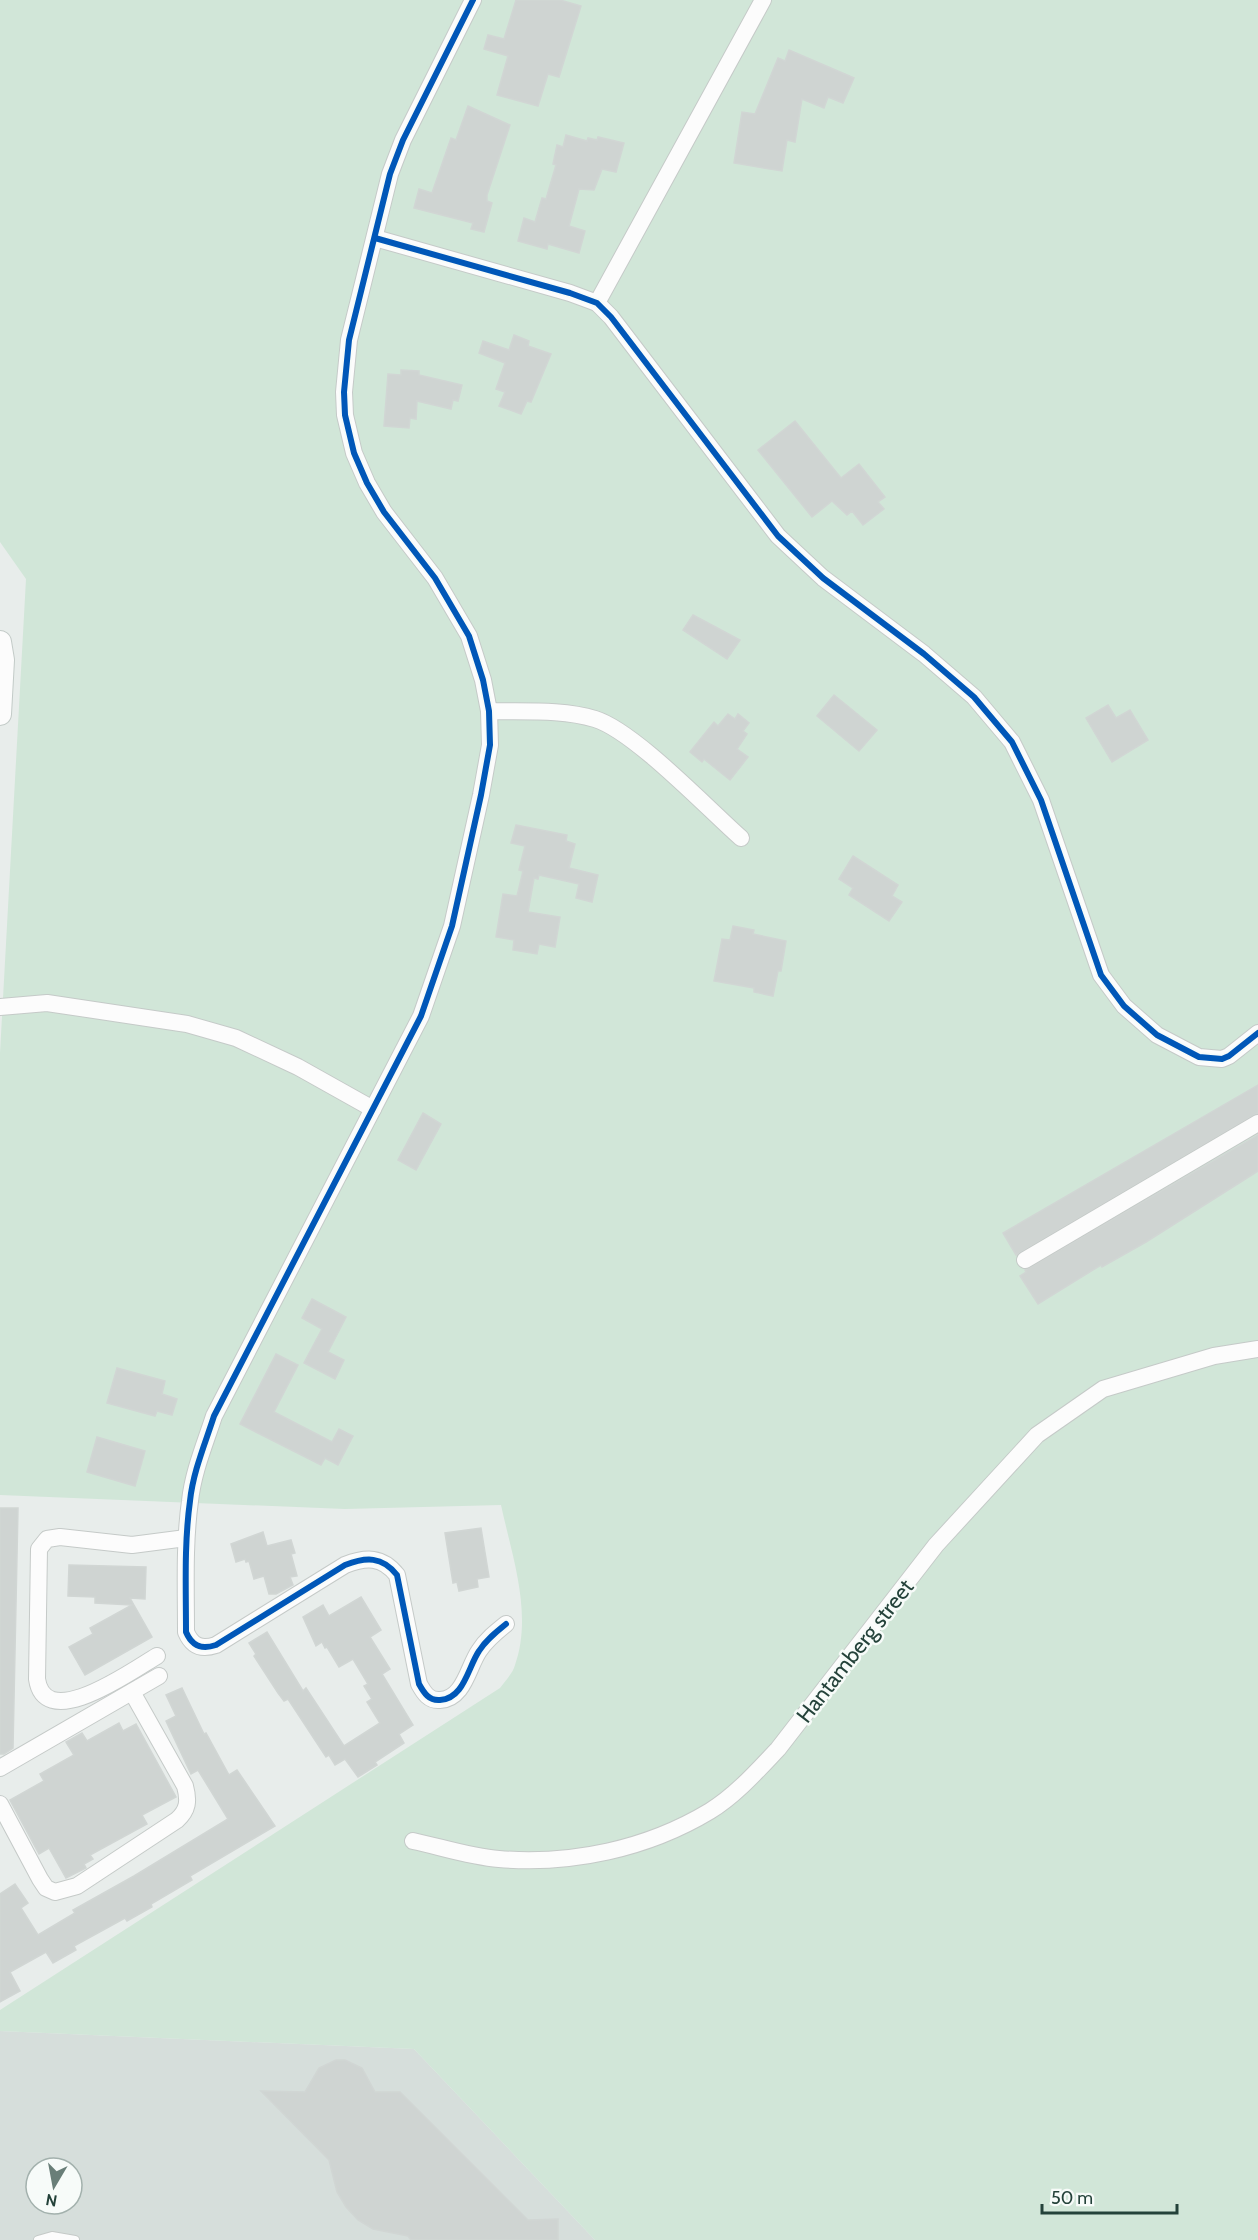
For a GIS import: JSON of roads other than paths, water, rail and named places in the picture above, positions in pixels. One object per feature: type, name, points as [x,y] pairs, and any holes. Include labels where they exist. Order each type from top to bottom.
[{"type":"street","points":[[473,0],[403,140],[390,174],[344,363],[345,415],[354,453],[367,483],[384,512],[435,578],[469,636],[483,680],[489,711],[490,745],[452,926],[421,1016],[214,1416],[190,1499],[186,1538],[186,1632],[190,1642],[198,1646],[207,1648],[216,1645],[345,1565],[363,1558],[375,1558],[390,1566],[397,1575],[419,1684],[426,1695],[436,1701],[448,1700],[458,1693],[479,1650],[506,1624]]},
{"type":"street","points":[[597,303],[763,0]]},
{"type":"street","points":[[375,238],[529,280],[597,303],[611,317],[778,536],[824,578],[924,654],[974,697],[1012,742],[1041,800],[1101,975],[1137,1020],[1157,1035],[1199,1056],[1222,1059],[1258,1033]]},
{"type":"street","points":[[0,642],[3,660],[0,714]]},
{"type":"street","points":[[489,711],[576,715],[613,726],[645,751],[741,838]]},
{"type":"street","points":[[0,1006],[47,1003],[187,1024],[236,1038],[298,1067],[373,1109]]},
{"type":"street","points":[[1025,1260],[1258,1123]]},
{"type":"street","name":"Hantamberg street","points":[[413,1842],[497,1859],[559,1860],[614,1851],[664,1833],[711,1810],[778,1749],[936,1545],[1037,1435],[1103,1389],[1214,1356],[1258,1349]]},
{"type":"street","points":[[157,1656],[78,1700],[53,1701],[45,1697],[39,1689],[37,1679],[39,1549],[47,1539],[60,1537],[132,1545],[186,1538]]},
{"type":"street","points":[[0,1768],[159,1676]]},
{"type":"street","points":[[0,1804],[40,1879],[46,1888],[55,1892],[77,1886],[177,1820],[184,1813],[188,1804],[184,1786],[132,1692]]},
{"type":"lane","points":[[38,2240],[52,2236],[75,2240]]}]
